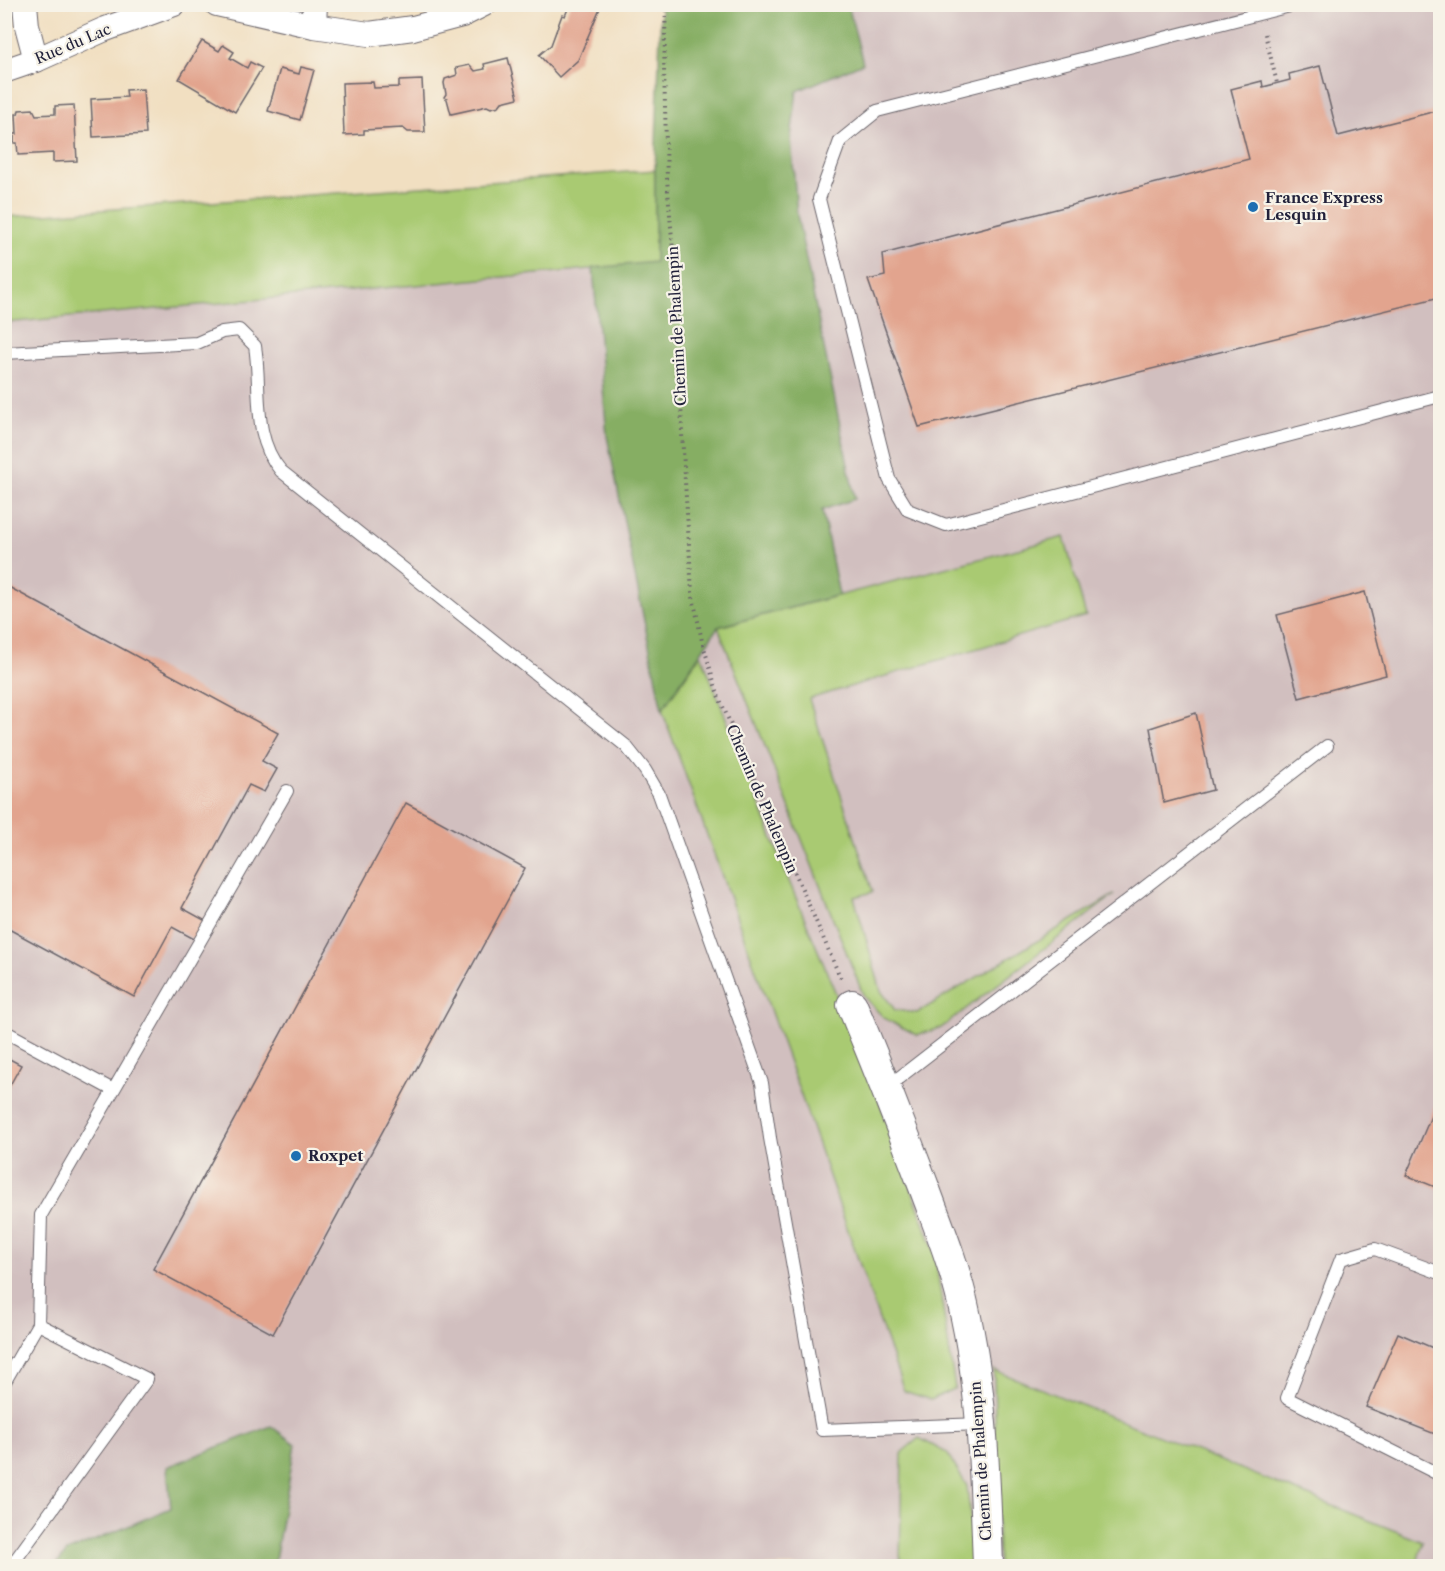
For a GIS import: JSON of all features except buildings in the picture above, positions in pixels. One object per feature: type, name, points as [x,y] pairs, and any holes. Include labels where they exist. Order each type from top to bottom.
[{"type":"street","points":[[25,4],[27,26],[36,60]]},
{"type":"street","name":"Rue du Lac","points":[[4,71],[36,60],[103,30],[174,4]]},
{"type":"street","points":[[217,4],[314,15],[358,33],[387,33],[462,15],[484,4]]},
{"type":"street","name":"Chemin de Phalempin","points":[[852,1005],[887,1087],[957,1280],[969,1333],[982,1424],[987,1566]]},
{"type":"lane","points":[[1298,4],[877,111],[840,141],[819,199],[889,480],[908,510],[946,525],[1440,396]]},
{"type":"lane","points":[[4,353],[197,343],[222,332],[239,330],[255,346],[262,436],[273,461],[281,471],[626,746],[645,770],[659,794],[762,1083],[822,1430],[982,1424]]},
{"type":"lane","points":[[887,1087],[1327,746]]},
{"type":"lane","points":[[4,1383],[38,1324],[41,1215],[287,791]]},
{"type":"lane","points":[[4,1031],[113,1090]]},
{"type":"lane","points":[[1440,1273],[1375,1249],[1341,1259],[1287,1398],[1440,1474]]},
{"type":"lane","points":[[11,1566],[147,1379],[38,1324]]},
{"type":"path","name":"Chemin de Phalempin","points":[[666,4],[664,69],[668,179],[679,323],[682,434],[692,592],[702,641],[718,695],[852,1005]]},
{"type":"path","points":[[1260,15],[1277,83]]},
{"type":"shaded area","points":[[754,5],[1440,5],[1440,1566],[274,1566],[295,1445],[172,1508],[68,1552],[55,1566],[5,1566],[5,323],[593,268],[607,436],[662,709]]},
{"type":"green space","points":[[661,5],[848,5],[863,63],[797,91],[791,137],[797,215],[855,499],[822,510],[839,595],[718,627],[662,710],[607,436],[593,268],[655,262],[655,170]]},
{"type":"green space","points":[[655,170],[655,263],[5,323],[5,217]]},
{"type":"green space","points":[[1064,537],[1086,616],[809,699],[873,892],[854,897],[881,991],[895,1010],[917,1013],[1114,895],[941,1028],[917,1035],[885,1019],[864,997],[718,627]]},
{"type":"green space","points":[[701,654],[789,881],[869,1073],[934,1250],[955,1388],[931,1400],[904,1391],[798,1087],[662,710]]},
{"type":"green space","points":[[994,1370],[1423,1542],[1416,1566],[998,1566]]},
{"type":"green space","points":[[271,1426],[295,1444],[274,1566],[55,1566],[67,1552],[171,1508],[167,1467]]},
{"type":"green space","points":[[919,1438],[947,1453],[967,1486],[975,1566],[900,1566],[902,1452]]},
{"type":"place","name":"France Express Lesquin","points":[[1253,207]]},
{"type":"place","name":"Roxpet","points":[[296,1156]]}]
